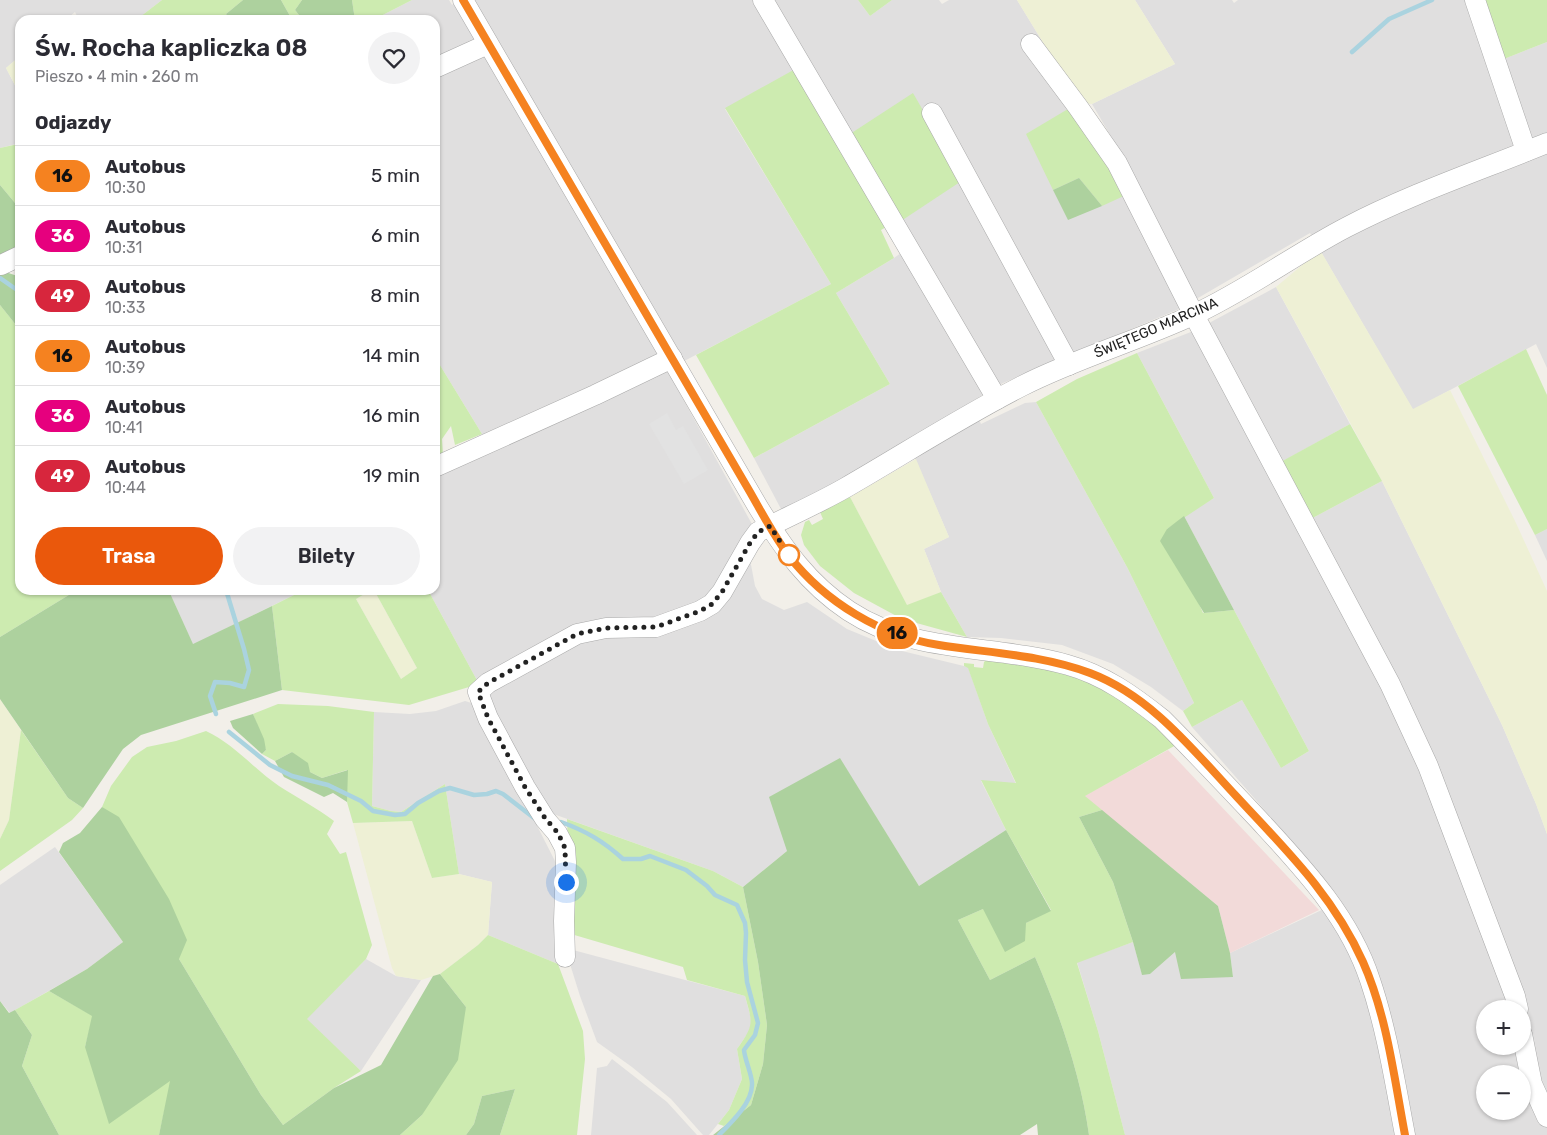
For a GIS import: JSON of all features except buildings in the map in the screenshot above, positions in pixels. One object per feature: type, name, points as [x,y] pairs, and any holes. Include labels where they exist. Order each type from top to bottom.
[{"type":"street","points":[[462,0],[770,526],[789,555],[807,576],[848,610],[868,621],[909,638],[935,644],[1042,659],[1068,665],[1094,674],[1115,685],[1162,719],[1212,770],[1321,889],[1348,931],[1370,979],[1381,1017],[1405,1135]]},
{"type":"street","points":[[763,0],[997,399]]},
{"type":"street","points":[[1475,0],[1541,148]]},
{"type":"street","points":[[440,66],[488,44]]},
{"type":"street","points":[[1031,44],[1078,107],[1116,163],[1194,315],[1390,684],[1428,766],[1516,1000]]},
{"type":"street","points":[[932,112],[1069,365]]},
{"type":"street","name":"ŚWIĘTEGO MARCINA","points":[[565,957],[565,848],[558,833],[545,818],[525,787],[488,718],[478,692],[488,683],[577,634],[606,628],[656,627],[700,611],[712,604],[722,592],[758,532],[845,488],[939,431],[997,399],[1069,365],[1194,315],[1234,294],[1349,226],[1391,206],[1541,148]]},
{"type":"street","points":[[1,265],[15,258]]},
{"type":"street","points":[[440,464],[595,395],[672,358]]},
{"type":"street","points":[[1526,1055],[1532,1084],[1547,1117]]},
{"type":"shaded area","points":[[0,0],[162,0],[142,15],[76,15],[75,12],[71,15],[15,15],[15,60],[6,68],[15,85],[15,144],[0,148]]},
{"type":"shaded area","points":[[412,0],[449,0],[452,5],[459,0],[858,0],[870,16],[892,0],[939,0],[942,4],[949,0],[1017,0],[1080,103],[1126,195],[1139,184],[1092,104],[1175,64],[1135,0],[1232,0],[1234,3],[1238,0],[1480,0],[1504,59],[1547,42],[1547,368],[1536,344],[1413,410],[1310,233],[1179,309],[1003,383],[971,402],[981,424],[1025,403],[1036,402],[1127,567],[1194,703],[1183,711],[1151,687],[1113,664],[1062,645],[1001,638],[967,637],[941,592],[924,549],[949,537],[907,440],[849,486],[781,509],[754,458],[890,384],[836,293],[912,245],[850,134],[725,109],[831,284],[667,370],[753,526],[746,538],[755,586],[762,599],[784,610],[807,602],[847,629],[898,650],[968,667],[988,724],[1016,784],[981,781],[1006,830],[919,886],[840,759],[787,851],[743,887],[713,871],[545,811],[431,595],[440,595],[440,470],[490,447],[440,365],[440,15],[383,15]]},
{"type":"shaded area","points":[[1276,287],[1350,424],[1278,464],[1307,521],[1382,481],[1502,725],[1547,834],[1547,1135],[1125,1135],[1098,1031],[1077,962],[1133,942],[1142,974],[1150,974],[1175,952],[1233,977],[1230,953],[1341,901],[1304,855],[1192,727],[1242,700],[1281,768],[1309,751],[1184,516],[1214,498],[1137,353],[1196,330]]},
{"type":"shaded area","points":[[667,413],[676,430],[683,426],[708,470],[684,484],[649,424]]},
{"type":"shaded area","points":[[1547,529],[1547,561],[1535,535]]},
{"type":"shaded area","points":[[171,595],[294,595],[193,645]]},
{"type":"shaded area","points":[[465,701],[475,704],[556,863],[558,964],[488,935],[492,882],[459,874],[445,784],[401,812],[372,806],[374,712],[410,714],[436,711]]},
{"type":"shaded area","points":[[1168,750],[1319,910],[1230,953],[1218,906],[1084,796]]},
{"type":"shaded area","points":[[55,847],[123,942],[87,969],[10,1013],[0,1001],[0,885]]},
{"type":"shaded area","points":[[573,950],[745,996],[752,1022],[748,1033],[737,1049],[742,1079],[729,1110],[709,1135],[703,1135],[671,1099],[632,1067],[597,1042],[570,964]]},
{"type":"shaded area","points":[[366,959],[396,976],[421,980],[361,1071],[306,1019]]},
{"type":"shaded area","points":[[612,1059],[667,1102],[697,1135],[591,1135],[597,1068],[607,1066]]},
{"type":"green space","points":[[162,0],[243,0],[227,15],[142,15]]},
{"type":"green space","points":[[243,0],[281,0],[289,15],[227,15]]},
{"type":"green space","points":[[281,0],[302,0],[295,10],[299,15],[289,15]]},
{"type":"green space","points":[[302,0],[352,0],[354,15],[299,15],[295,10]]},
{"type":"green space","points":[[352,0],[412,0],[383,15],[354,15]]},
{"type":"green space","points":[[858,0],[892,0],[870,16]]},
{"type":"green space","points":[[1017,0],[1135,0],[1175,64],[1092,104],[1080,103]]},
{"type":"green space","points":[[1480,0],[1547,0],[1547,42],[1504,59]]},
{"type":"green space","points":[[15,60],[15,85],[6,68]]},
{"type":"green space","points":[[797,68],[888,226],[881,230],[894,258],[836,293],[890,384],[754,458],[696,355],[831,284],[725,108]]},
{"type":"green space","points":[[913,93],[963,180],[901,221],[850,134]]},
{"type":"green space","points":[[1073,106],[1126,195],[1102,206],[1079,178],[1053,190],[1026,134]]},
{"type":"green space","points":[[15,145],[15,203],[0,185],[0,148]]},
{"type":"green space","points":[[1079,178],[1102,206],[1068,220],[1053,190]]},
{"type":"green space","points":[[0,185],[15,203],[15,254],[0,262]]},
{"type":"green space","points":[[1320,250],[1413,409],[1450,390],[1516,523],[1547,591],[1547,834],[1502,725],[1382,481],[1276,287]]},
{"type":"green space","points":[[0,270],[15,275],[15,324],[0,305]]},
{"type":"green space","points":[[0,305],[15,324],[15,595],[69,595],[0,637]]},
{"type":"green space","points":[[1526,349],[1547,395],[1547,529],[1535,535],[1458,386]]},
{"type":"green space","points":[[1137,353],[1214,498],[1167,529],[1203,613],[1234,610],[1309,751],[1281,768],[1242,700],[1192,727],[1183,711],[1194,703],[1127,567],[1036,402],[1077,379]]},
{"type":"green space","points":[[440,365],[482,434],[455,445],[451,426],[442,439],[443,455],[440,456]]},
{"type":"green space","points":[[1350,424],[1382,481],[1307,521],[1277,464]]},
{"type":"green space","points":[[916,459],[949,537],[924,549],[941,592],[907,606],[850,497]]},
{"type":"green space","points":[[850,497],[907,605],[941,592],[967,637],[902,619],[854,593],[820,566],[804,545],[801,535],[805,522],[809,520],[812,525],[823,519],[820,512]]},
{"type":"green space","points":[[1184,516],[1234,610],[1204,613],[1160,541],[1167,529]]},
{"type":"green space","points":[[69,595],[171,595],[193,644],[272,606],[282,690],[141,735],[123,749],[83,808],[68,798],[0,699],[0,637]]},
{"type":"green space","points":[[294,595],[363,595],[356,599],[401,679],[417,668],[377,595],[431,595],[479,684],[409,705],[282,690],[272,606]]},
{"type":"green space","points":[[363,595],[377,595],[417,668],[401,679],[356,599]]},
{"type":"green space","points":[[986,660],[1053,671],[1101,688],[1132,706],[1176,745],[1085,796],[1102,810],[1079,817],[1113,882],[1133,942],[1077,963],[1098,1031],[1125,1135],[1089,1135],[1075,1067],[1035,957],[990,980],[958,920],[983,909],[1026,923],[1051,910],[1006,830],[981,780],[1016,783],[988,724],[968,668],[964,666],[964,663],[974,664],[974,667],[983,668]]},
{"type":"green space","points":[[0,699],[21,730],[9,820],[0,839]]},
{"type":"green space","points":[[278,704],[328,706],[374,712],[372,806],[401,812],[445,784],[459,874],[432,878],[412,821],[353,823],[347,802],[347,770],[322,778],[310,772],[292,752],[275,761],[262,754],[266,750],[253,714]]},
{"type":"green space","points":[[253,714],[264,739],[266,750],[262,754],[233,728],[230,721]]},
{"type":"green space","points":[[21,730],[68,798],[83,808],[72,820],[0,871],[0,839],[9,820]]},
{"type":"green space","points":[[206,731],[226,743],[279,786],[334,821],[327,834],[340,854],[346,852],[372,945],[366,959],[307,1019],[361,1071],[283,1125],[261,1095],[179,959],[102,807],[111,786],[132,757],[147,747],[176,741]]},
{"type":"green space","points":[[292,752],[308,763],[310,772],[322,778],[348,770],[347,802],[333,793],[324,797],[284,777],[275,761]]},
{"type":"green space","points":[[840,758],[919,886],[1006,830],[1051,911],[1026,923],[1025,941],[1005,952],[983,909],[958,920],[990,980],[1035,957],[1075,1067],[1089,1135],[1038,1135],[1037,1124],[1020,1135],[713,1135],[751,1105],[763,1064],[767,1025],[758,962],[743,887],[787,851],[769,797]]},
{"type":"green space","points":[[102,807],[119,817],[169,899],[187,940],[179,959],[261,1095],[283,1125],[334,1088],[381,1065],[433,976],[440,974],[466,1007],[458,1060],[422,1115],[400,1135],[159,1135],[170,1081],[109,1124],[85,1047],[92,1016],[49,991],[87,969],[123,942],[59,852],[63,843],[80,833]]},
{"type":"green space","points":[[1102,810],[1218,906],[1230,953],[1233,977],[1181,979],[1175,952],[1150,974],[1142,975],[1113,882],[1079,817]]},
{"type":"green space","points":[[567,819],[713,871],[743,887],[758,962],[767,1025],[763,1064],[751,1105],[724,1126],[718,1124],[729,1110],[742,1079],[737,1049],[747,1035],[750,1024],[750,1013],[745,996],[687,980],[683,967],[571,934]]},
{"type":"green space","points":[[412,821],[432,878],[459,874],[492,882],[488,935],[440,974],[421,980],[396,976],[392,968],[353,823]]},
{"type":"green space","points":[[488,935],[558,964],[583,1031],[585,1059],[577,1135],[500,1135],[515,1089],[482,1096],[474,1124],[466,1135],[400,1135],[422,1115],[466,1007],[440,974]]},
{"type":"green space","points":[[49,991],[93,1016],[85,1047],[171,1081],[159,1135],[59,1135],[22,1066],[32,1035],[15,1010]]},
{"type":"green space","points":[[0,1001],[9,1013],[15,1010],[32,1035],[22,1066],[59,1135],[0,1135]]},
{"type":"green space","points":[[515,1089],[500,1135],[466,1135],[474,1124],[482,1096]]},
{"type":"waterway","points":[[1352,52],[1389,19],[1432,0]]},
{"type":"waterway","points":[[0,278],[15,288]]},
{"type":"waterway","points":[[216,714],[210,696],[215,682],[230,683],[244,687],[249,670],[228,595]]},
{"type":"waterway","points":[[229,732],[270,765],[292,776],[328,785],[361,801],[373,811],[395,815],[405,814],[418,803],[439,791],[450,788],[474,795],[496,791],[503,794],[534,818]]},
{"type":"waterway","points":[[561,822],[594,837],[623,859],[641,859],[650,856],[686,870],[707,886],[715,895],[737,905],[745,923],[747,982],[758,1023],[755,1035],[744,1050],[752,1082],[749,1099],[719,1135]]},
{"type":"bus line","name":"16","points":[[463,0],[750,492],[789,555],[807,576],[848,610],[884,629],[909,638],[935,644],[1042,659],[1068,665],[1094,674],[1115,685],[1162,719],[1212,770],[1321,889],[1348,931],[1370,979],[1381,1017],[1405,1135]]},
{"type":"route","points":[[566,882],[565,848],[558,833],[545,818],[525,787],[488,718],[478,692],[488,683],[577,634],[606,628],[656,627],[677,621],[700,611],[712,604],[722,592],[758,532],[770,526],[789,555]]}]
